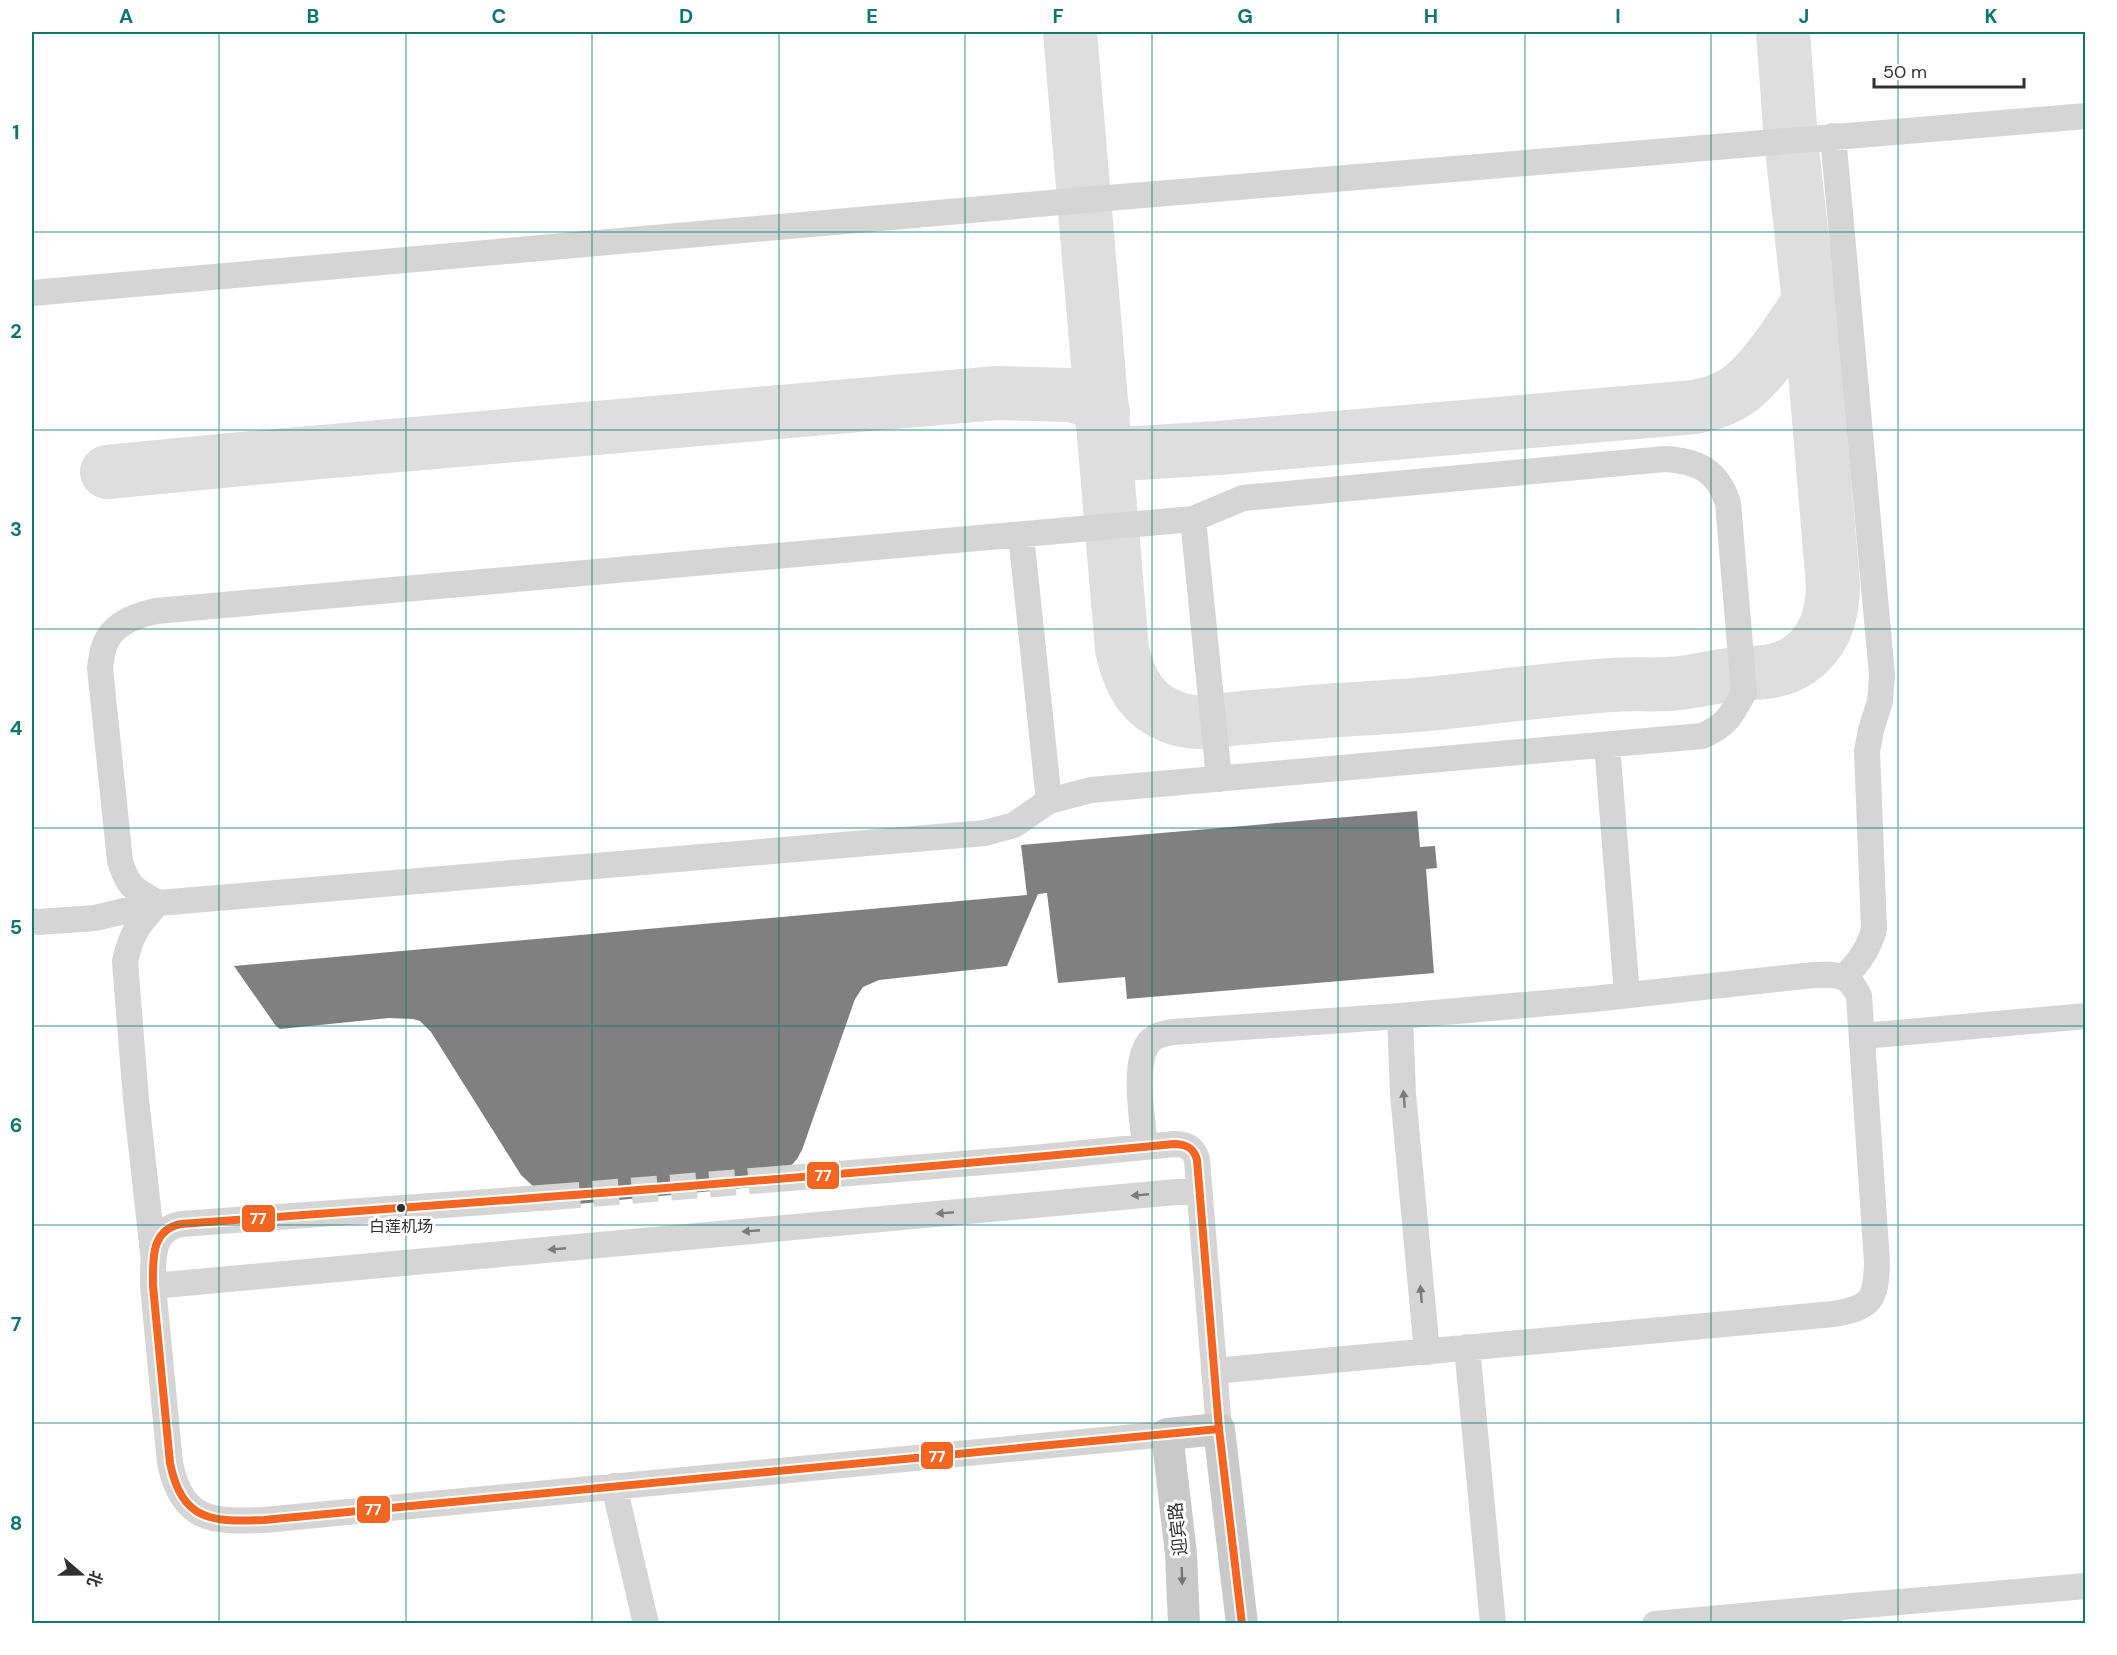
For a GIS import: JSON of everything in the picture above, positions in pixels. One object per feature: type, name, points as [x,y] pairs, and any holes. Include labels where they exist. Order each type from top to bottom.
[{"type":"main road","points":[[1167,1434],[1219,1429],[1242,1623]]},
{"type":"main road","name":"迎宾路","points":[[1167,1434],[1181,1554],[1184,1623]]},
{"type":"street","points":[[32,293],[1096,199],[2085,116]]},
{"type":"street","points":[[1833,136],[1882,675],[1880,701],[1867,751],[1874,929],[1859,963],[1844,977]]},
{"type":"street","points":[[32,921],[95,918],[158,903],[985,833],[1014,825],[1048,801],[1091,790],[1702,736],[1719,728],[1733,714],[1744,692],[1728,503],[1722,486],[1708,471],[1683,460],[1665,459],[1243,498],[1193,519],[156,611],[137,615],[118,627],[105,642],[100,668],[120,861],[125,879],[137,891],[158,903]]},
{"type":"street","points":[[1193,519],[1219,779]]},
{"type":"street","points":[[1021,535],[1048,801]]},
{"type":"street","points":[[1608,745],[1627,995]]},
{"type":"street","points":[[158,903],[138,925],[129,944],[125,963],[136,1099],[153,1259],[153,1286],[170,1463],[174,1481],[181,1496],[211,1519],[264,1520],[1167,1434]]},
{"type":"street","points":[[1145,1147],[1140,1082],[1142,1059],[1151,1040],[1173,1032],[1400,1016],[1833,974],[1844,977],[1854,985],[1859,996],[1877,1262],[1874,1291],[1869,1301],[1859,1309],[1834,1314],[1214,1371]]},
{"type":"street","points":[[1400,1016],[1403,1094],[1427,1352]]},
{"type":"street","points":[[1863,1036],[2085,1016]]},
{"type":"street","points":[[777,1179],[1180,1144],[1192,1149],[1197,1160],[1219,1429]]},
{"type":"street","points":[[153,1286],[1198,1190]]},
{"type":"street","points":[[153,1259],[161,1234],[171,1226],[181,1224],[554,1197]]},
{"type":"street","points":[[1467,1347],[1493,1623]]},
{"type":"street","points":[[614,1486],[646,1623]]},
{"type":"street","points":[[1655,1623],[1830,1616],[2085,1586]]},
{"type":"building","points":[[1417,811],[1420,847],[1435,846],[1437,868],[1426,869],[1434,973],[1127,999],[1125,977],[1058,983],[1047,893],[1038,894],[1007,966],[879,980],[863,987],[855,999],[802,1150],[782,1176],[764,1186],[578,1204],[559,1199],[536,1189],[521,1175],[431,1032],[420,1021],[389,1018],[280,1029],[234,966],[1027,895],[1021,845]]},
{"type":"taxiway","points":[[1070,32],[1122,649],[1134,685],[1148,703],[1169,716],[1204,722],[1427,704],[1620,684],[1671,684],[1774,671],[1799,660],[1815,645],[1826,627],[1833,585],[1809,302]]},
{"type":"taxiway","points":[[1106,455],[1218,448],[1695,407],[1720,400],[1734,393],[1765,364],[1809,302],[1791,140],[1783,32]]},
{"type":"taxiway","points":[[107,472],[997,393],[1070,395],[1085,399],[1103,412]]},
{"type":"tunnel","points":[[554,1197],[777,1179]]},
{"type":"transit line","name":"77","points":[[1219,1429],[264,1520],[215,1518],[202,1514],[183,1497],[175,1482],[170,1463],[153,1286],[155,1248],[164,1233],[171,1227],[181,1224],[802,1177],[1174,1144],[1186,1146],[1194,1152],[1197,1160],[1219,1429],[1242,1624]]},
{"type":"place","name":"白莲机场","points":[[401,1208]]}]
